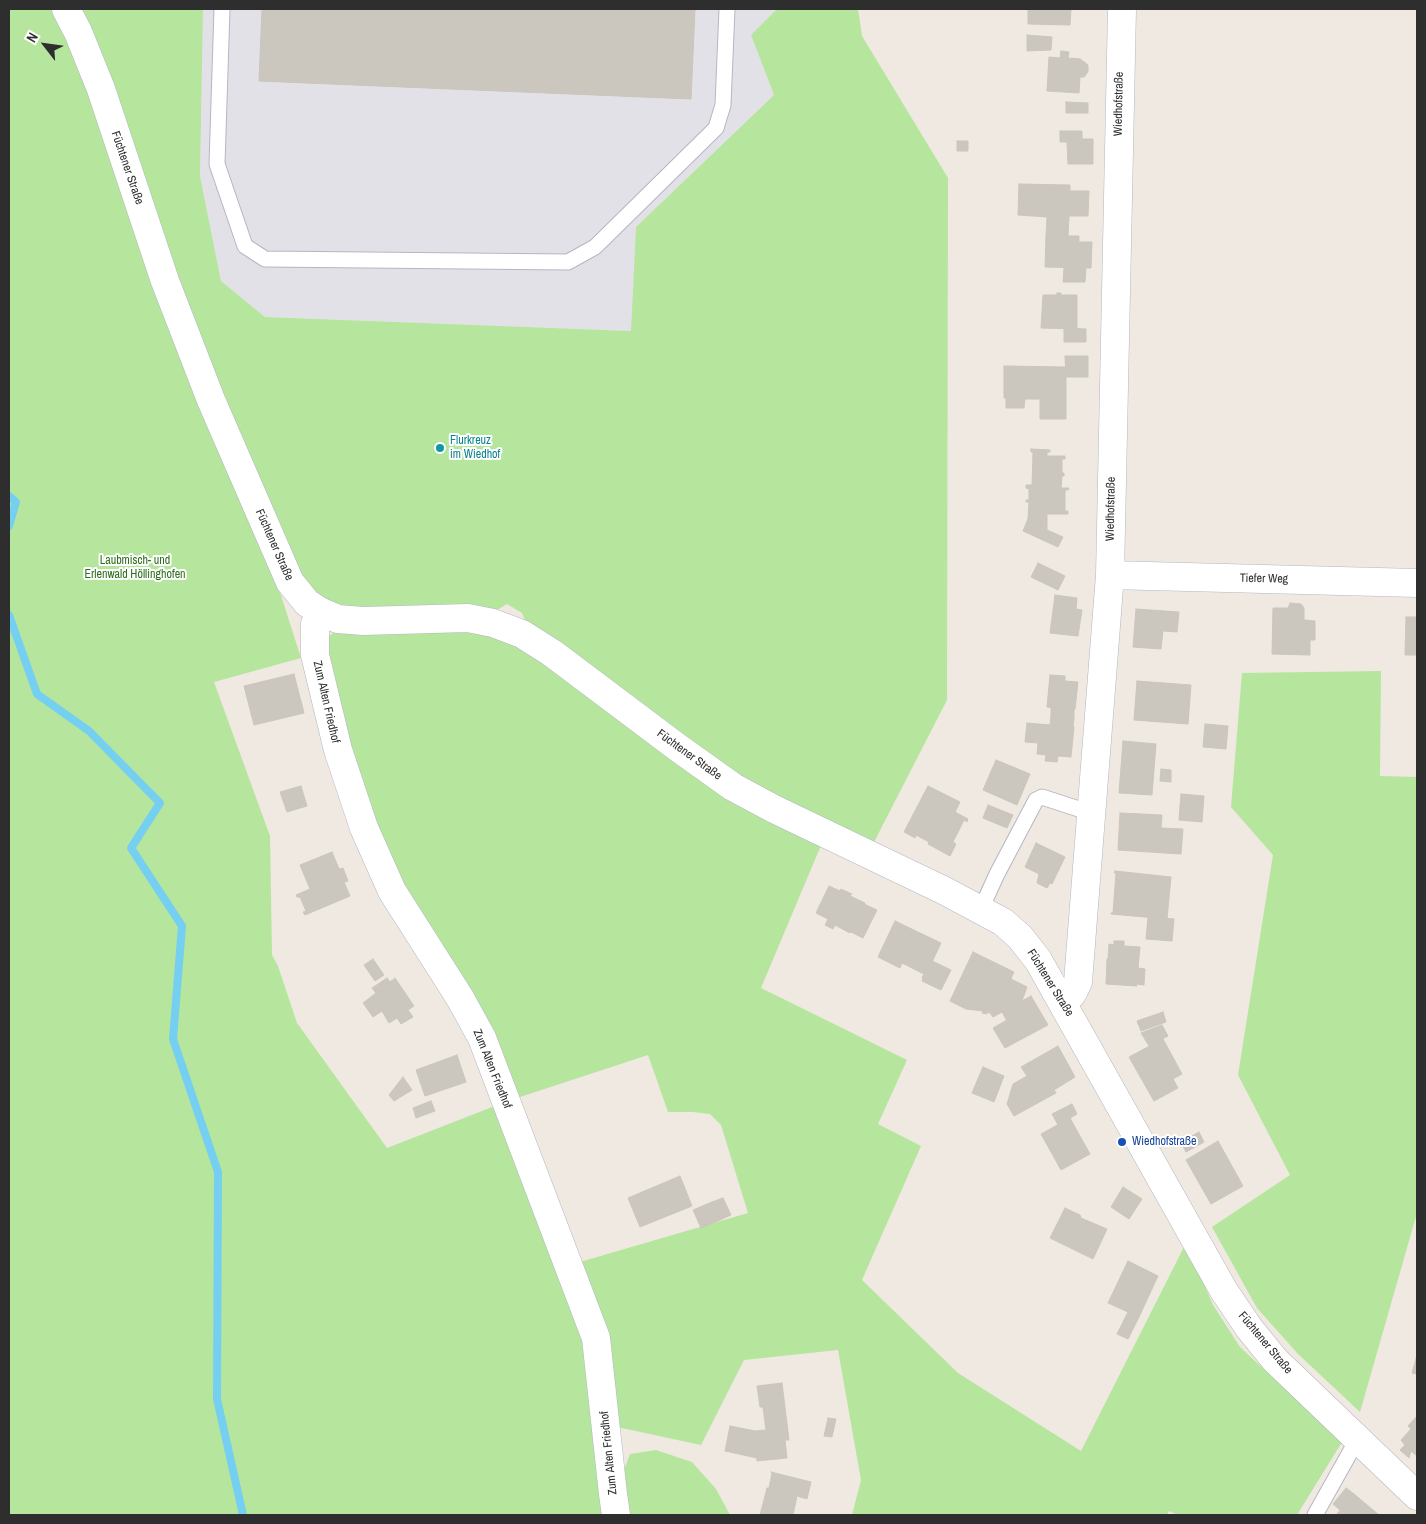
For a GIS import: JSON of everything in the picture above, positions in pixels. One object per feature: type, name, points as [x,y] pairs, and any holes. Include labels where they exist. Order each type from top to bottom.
[{"type":"street","name":"Füchtener Straße","points":[[66,9],[78,32],[100,89],[165,282],[211,400],[290,582],[307,603],[321,612],[338,619],[363,621],[468,618],[493,623],[522,634],[552,653],[677,747],[734,787],[782,813],[981,909],[1003,922],[1020,937],[1038,960],[1064,1003],[1224,1291],[1249,1328],[1275,1360],[1417,1496]]},
{"type":"street","name":"Wiedhofstraße","points":[[1064,1003],[1072,994],[1078,982],[1110,576],[1122,9]]},
{"type":"street","name":"Tiefer Weg","points":[[1110,576],[1417,583]]},
{"type":"street","name":"Zum Alten Friedhof","points":[[321,612],[315,624],[315,655],[338,750],[364,828],[392,890],[460,998],[482,1038],[596,1338],[616,1515]]},
{"type":"lane","points":[[222,9],[217,164],[246,246],[264,260],[558,262],[568,262],[594,247],[716,128],[723,105],[726,9]]},
{"type":"lane","points":[[981,909],[1036,800],[1042,797],[1091,813]]},
{"type":"lane","points":[[1315,1515],[1357,1440]]},
{"type":"shaded area","points":[[203,9],[777,9],[751,35],[774,95],[636,227],[632,331],[265,317],[221,281],[200,176]]},
{"type":"green space","name":"Laubmisch- und Erlenwald Höllinghofen","points":[[9,9],[203,9],[200,176],[221,281],[265,317],[631,331],[636,227],[774,95],[751,35],[777,9],[858,9],[862,36],[948,178],[947,700],[872,846],[786,808],[527,625],[522,613],[507,604],[492,613],[351,612],[278,586],[301,658],[214,682],[270,836],[272,955],[278,966],[297,1023],[387,1148],[500,1104],[582,1337],[605,1515],[9,1515]]},
{"type":"green space","points":[[451,628],[488,634],[516,644],[822,843],[761,988],[907,1060],[878,1124],[921,1146],[862,1280],[958,1373],[1081,1451],[1186,1243],[1213,1305],[1240,1347],[1342,1442],[1297,1515],[1178,1515],[1169,1511],[1167,1515],[852,1515],[861,1480],[838,1350],[744,1360],[701,1445],[617,1427],[580,1262],[748,1213],[721,1125],[710,1114],[668,1112],[648,1055],[511,1100],[396,884],[323,660],[326,638],[336,631]]},
{"type":"green space","points":[[1381,671],[1380,776],[1417,777],[1417,1213],[1360,1412],[1298,1354],[1257,1308],[1212,1227],[1290,1175],[1238,1075],[1273,855],[1231,807],[1242,673]]},
{"type":"green space","points":[[656,1450],[692,1462],[716,1489],[730,1515],[628,1515],[622,1475],[630,1454]]},
{"type":"building","points":[[262,9],[695,9],[691,99],[259,81]]},
{"type":"building","points":[[1028,9],[1071,9],[1070,25],[1028,24]]},
{"type":"building","points":[[1027,35],[1052,37],[1051,50],[1027,51]]},
{"type":"building","points":[[1061,51],[1069,52],[1068,58],[1081,59],[1081,61],[1088,65],[1088,72],[1084,77],[1080,77],[1079,93],[1047,91],[1049,57],[1060,58]]},
{"type":"building","points":[[1066,102],[1088,103],[1088,113],[1066,113]]},
{"type":"building","points":[[1060,131],[1082,131],[1082,139],[1093,139],[1093,164],[1068,164],[1067,142],[1060,142]]},
{"type":"building","points":[[957,141],[968,141],[968,151],[957,151]]},
{"type":"building","points":[[1019,184],[1070,185],[1070,191],[1089,191],[1088,216],[1069,216],[1068,236],[1046,236],[1047,217],[1018,215]]},
{"type":"building","points":[[1046,236],[1079,236],[1079,242],[1092,242],[1091,268],[1045,267]]},
{"type":"building","points":[[1064,268],[1086,268],[1085,282],[1063,282]]},
{"type":"building","points":[[1057,293],[1061,293],[1061,295],[1077,295],[1077,329],[1041,328],[1043,295],[1057,295]]},
{"type":"building","points":[[1064,328],[1086,329],[1086,342],[1064,342]]},
{"type":"building","points":[[1065,356],[1088,356],[1088,377],[1066,377]]},
{"type":"building","points":[[1004,366],[1066,367],[1066,419],[1040,419],[1040,399],[1025,399],[1024,408],[1006,408],[1006,398],[1004,398]]},
{"type":"building","points":[[1031,449],[1050,450],[1050,452],[1047,452],[1047,456],[1065,456],[1065,459],[1062,459],[1062,473],[1064,473],[1064,476],[1062,476],[1061,488],[1069,488],[1065,490],[1065,511],[1068,511],[1068,514],[1047,514],[1047,524],[1035,524],[1028,519],[1029,502],[1026,502],[1026,500],[1029,500],[1029,489],[1026,488],[1026,485],[1032,485],[1033,452],[1031,452]]},
{"type":"building","points":[[1028,519],[1035,524],[1047,524],[1047,530],[1063,537],[1058,547],[1023,531]]},
{"type":"building","points":[[1038,563],[1065,576],[1058,590],[1031,577]]},
{"type":"building","points":[[1055,595],[1077,598],[1076,609],[1082,610],[1078,636],[1050,633]]},
{"type":"building","points":[[1290,603],[1301,604],[1304,608],[1304,620],[1315,621],[1315,640],[1310,640],[1310,655],[1272,654],[1273,608],[1288,608]]},
{"type":"building","points":[[1136,609],[1179,612],[1177,632],[1163,631],[1161,649],[1133,647]]},
{"type":"building","points":[[1406,617],[1417,617],[1417,655],[1405,655]]},
{"type":"building","points":[[294,674],[304,713],[254,725],[244,686]]},
{"type":"building","points":[[1050,675],[1065,676],[1065,681],[1078,682],[1075,709],[1047,707]]},
{"type":"building","points":[[1137,681],[1191,685],[1188,724],[1134,720]]},
{"type":"building","points":[[1051,707],[1074,709],[1074,718],[1051,716]]},
{"type":"building","points":[[1051,716],[1074,718],[1073,727],[1050,725]]},
{"type":"building","points":[[1027,723],[1074,727],[1071,757],[1058,756],[1057,762],[1045,761],[1046,755],[1037,754],[1038,743],[1025,742]]},
{"type":"building","points":[[1205,724],[1228,726],[1226,749],[1203,747]]},
{"type":"building","points":[[1123,741],[1156,744],[1152,795],[1119,793]]},
{"type":"building","points":[[996,760],[1030,774],[1017,805],[983,790]]},
{"type":"building","points":[[1161,769],[1171,770],[1171,782],[1160,781]]},
{"type":"building","points":[[301,786],[307,806],[287,812],[280,792]]},
{"type":"building","points":[[928,786],[960,802],[955,812],[968,819],[967,822],[964,820],[953,842],[956,844],[950,856],[916,835],[915,838],[904,832]]},
{"type":"building","points":[[1181,794],[1204,796],[1203,809],[1180,807]]},
{"type":"building","points":[[988,805],[1013,815],[1007,828],[983,818]]},
{"type":"building","points":[[1180,807],[1203,809],[1202,822],[1179,820]]},
{"type":"building","points":[[1120,813],[1162,815],[1161,828],[1183,829],[1181,854],[1118,850]]},
{"type":"building","points":[[1036,843],[1065,857],[1052,884],[1050,883],[1047,888],[1037,883],[1039,874],[1025,867]]},
{"type":"building","points":[[332,852],[339,869],[343,868],[348,881],[344,882],[350,896],[305,915],[303,912],[306,911],[300,897],[296,895],[310,889],[300,865]]},
{"type":"building","points":[[1115,871],[1171,877],[1167,919],[1111,914],[1113,913]]},
{"type":"building","points":[[829,886],[852,894],[850,896],[865,903],[850,933],[835,925],[833,929],[825,925],[828,919],[816,913]]},
{"type":"building","points":[[864,904],[877,910],[863,938],[851,932]]},
{"type":"building","points":[[1148,917],[1174,919],[1172,941],[1146,939]]},
{"type":"building","points":[[895,921],[941,943],[924,979],[922,978],[924,974],[902,963],[900,968],[878,957]]},
{"type":"building","points":[[1114,941],[1124,941],[1124,946],[1140,947],[1138,968],[1145,969],[1144,985],[1106,984],[1109,944],[1114,945]]},
{"type":"building","points":[[973,952],[1014,972],[999,1005],[1002,1012],[993,1017],[990,1013],[966,1009],[950,1001]]},
{"type":"building","points":[[373,959],[384,975],[375,981],[364,965]]},
{"type":"building","points":[[932,961],[951,970],[941,990],[922,981]]},
{"type":"building","points":[[387,978],[390,982],[395,978],[414,1006],[408,1010],[413,1017],[401,1024],[397,1018],[389,1023],[382,1011],[373,1017],[363,1003],[376,993],[372,988]]},
{"type":"building","points":[[1011,979],[1027,987],[1022,1001],[1002,1012],[999,1005]]},
{"type":"building","points":[[1031,996],[1048,1025],[1018,1041],[1002,1012]]},
{"type":"building","points":[[1163,1012],[1166,1022],[1141,1031],[1137,1021]]},
{"type":"building","points":[[1007,1020],[1018,1041],[1005,1048],[993,1028]]},
{"type":"building","points":[[1162,1025],[1168,1036],[1149,1046],[1141,1033]]},
{"type":"building","points":[[1163,1039],[1182,1074],[1173,1079],[1178,1088],[1154,1101],[1129,1057]]},
{"type":"building","points":[[1058,1046],[1075,1077],[1054,1090],[1056,1093],[1014,1116],[1007,1104],[1013,1084],[1027,1076],[1021,1067]]},
{"type":"building","points":[[457,1055],[466,1082],[425,1096],[416,1070]]},
{"type":"building","points":[[983,1067],[1004,1076],[994,1102],[972,1093]]},
{"type":"building","points":[[403,1077],[412,1090],[394,1101],[389,1095]]},
{"type":"building","points":[[431,1101],[435,1111],[416,1118],[413,1108]]},
{"type":"building","points":[[1072,1104],[1077,1114],[1058,1125],[1052,1114]]},
{"type":"building","points":[[1070,1118],[1090,1154],[1061,1170],[1041,1134]]},
{"type":"building","points":[[1199,1132],[1204,1142],[1186,1152],[1181,1142]]},
{"type":"building","points":[[1218,1141],[1243,1186],[1211,1204],[1186,1160]]},
{"type":"building","points":[[680,1176],[692,1206],[640,1227],[628,1198]]},
{"type":"building","points":[[1123,1187],[1142,1199],[1129,1219],[1111,1207]]},
{"type":"building","points":[[723,1198],[731,1215],[720,1220],[712,1202]]},
{"type":"building","points":[[712,1202],[720,1220],[701,1228],[693,1210]]},
{"type":"building","points":[[1065,1208],[1080,1215],[1081,1218],[1107,1229],[1093,1259],[1050,1238]]},
{"type":"building","points":[[1128,1261],[1158,1276],[1139,1317],[1108,1303]]},
{"type":"building","points":[[1128,1312],[1139,1317],[1128,1339],[1117,1334]]},
{"type":"building","points":[[1417,1355],[1417,1374],[1412,1373]]},
{"type":"building","points":[[782,1383],[789,1440],[785,1440],[787,1458],[757,1461],[755,1431],[766,1430],[763,1407],[760,1407],[757,1386]]},
{"type":"building","points":[[1417,1416],[1417,1456],[1411,1451],[1409,1458],[1400,1450],[1405,1445],[1401,1440],[1411,1429],[1408,1426]]},
{"type":"building","points":[[828,1418],[836,1419],[832,1437],[824,1436]]},
{"type":"building","points":[[730,1426],[755,1431],[757,1458],[725,1451]]},
{"type":"building","points":[[771,1472],[811,1482],[807,1499],[797,1496],[793,1515],[760,1515],[767,1488],[769,1488]]},
{"type":"building","points":[[1346,1488],[1354,1494],[1340,1510],[1333,1504]]},
{"type":"building","points":[[1354,1494],[1379,1515],[1336,1515]]},
{"type":"waterway","points":[[9,496],[16,502],[9,526]]},
{"type":"waterway","points":[[9,615],[37,694],[89,731],[160,803],[131,848],[182,926],[173,1039],[218,1172],[217,1399],[243,1515]]},
{"type":"place","name":"Flurkreuz im Wiedhof","points":[[440,448]]},
{"type":"place","name":"Wiedhofstraße","points":[[1122,1142]]}]
